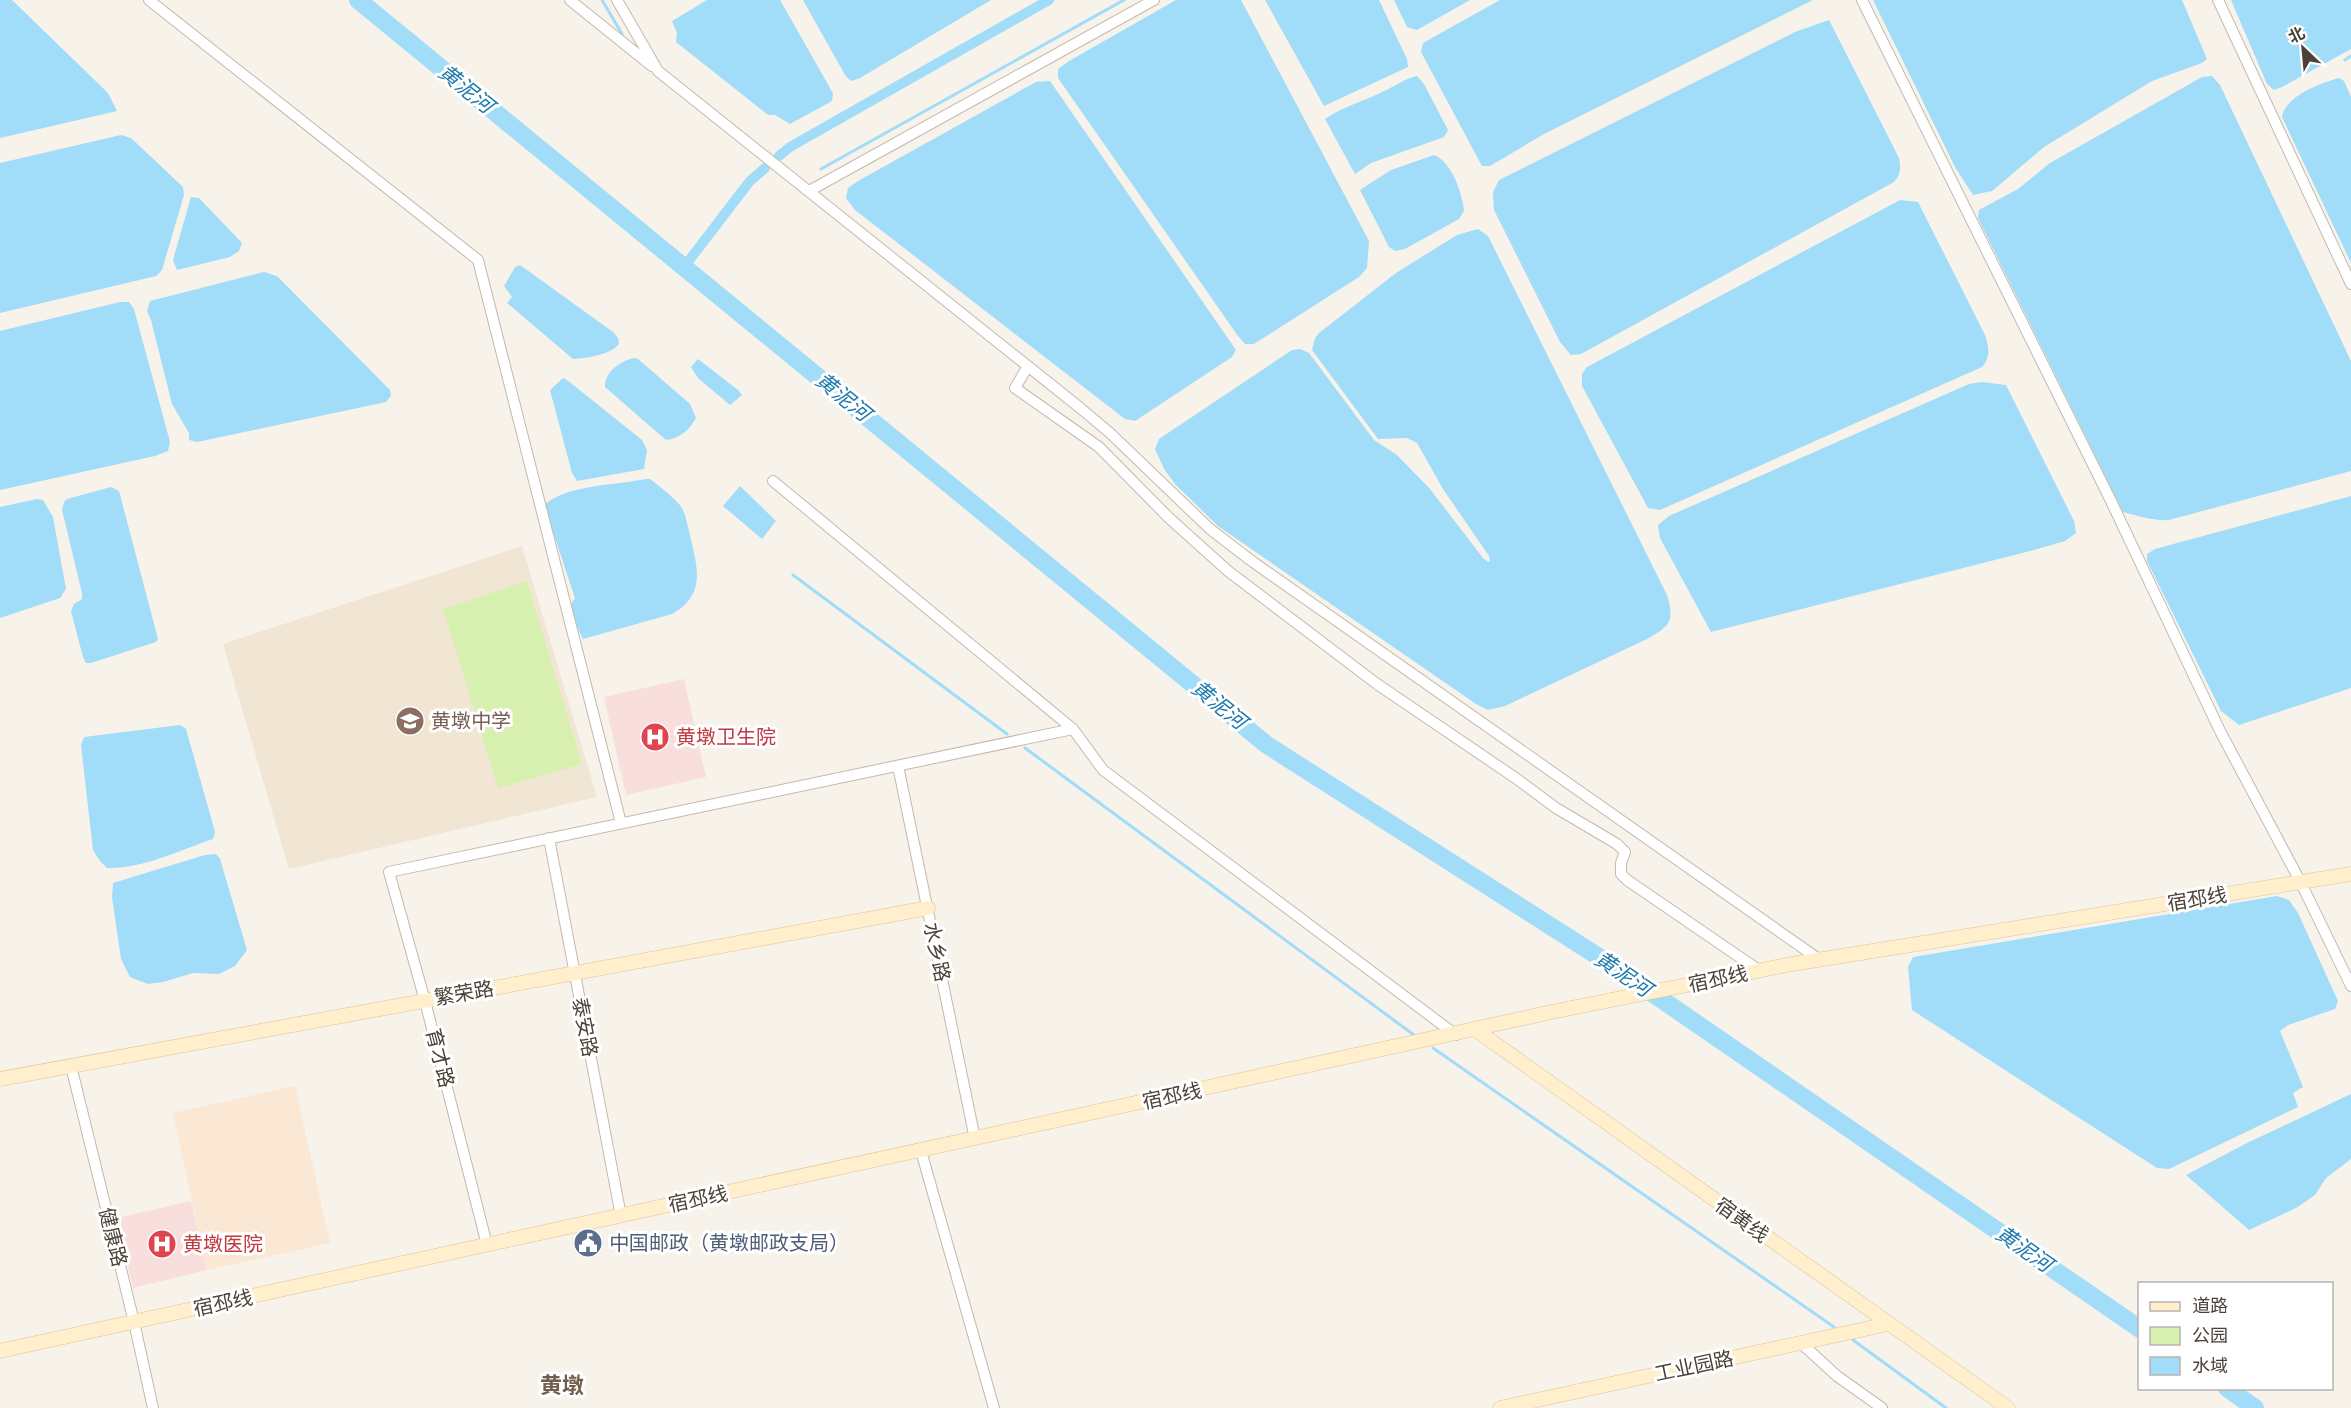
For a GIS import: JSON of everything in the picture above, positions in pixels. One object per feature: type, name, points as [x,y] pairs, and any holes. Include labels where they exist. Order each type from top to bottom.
[{"type":"street","points":[[149,0],[478,260],[621,823]]},
{"type":"street","points":[[570,0],[1110,432],[1210,529],[1253,562],[1820,960]]},
{"type":"street","points":[[617,0],[658,71]]},
{"type":"street","points":[[809,191],[1154,0]]},
{"type":"street","points":[[1862,0],[2105,490],[2220,731],[2301,883],[2351,986]]},
{"type":"street","points":[[2218,0],[2351,284]]},
{"type":"street","points":[[1028,366],[1015,388],[1099,447],[1168,517],[1227,571],[1377,684],[1556,808],[1617,844],[1625,852],[1621,863],[1621,874],[1627,880],[1760,971]]},
{"type":"street","points":[[1099,447],[1110,432]]},
{"type":"street","points":[[773,481],[1073,729],[1103,770],[1456,1035]]},
{"type":"street","points":[[549,838],[1073,729]]},
{"type":"street","name":"水乡路","points":[[898,766],[975,1139]]},
{"type":"street","name":"育才路","points":[[487,1245],[425,1000],[389,872],[549,838]]},
{"type":"street","name":"泰安路","points":[[549,838],[621,1216]]},
{"type":"street","name":"宿邳线","points":[[0,1351],[1476,1030],[1760,971],[2351,874]]},
{"type":"street","name":"繁荣路","points":[[0,1079],[928,908]]},
{"type":"street","name":"宿黄线","points":[[1476,1030],[2008,1408]]},
{"type":"street","name":"健康路","points":[[71,1066],[153,1408]]},
{"type":"street","points":[[921,1151],[994,1408]]},
{"type":"street","name":"工业园路","points":[[1500,1408],[1888,1324]]},
{"type":"street","points":[[1801,1343],[1837,1376],[1882,1408]]},
{"type":"shaded area","name":"黄墩中学","points":[[522,546],[597,797],[289,869],[223,644]]},
{"type":"shaded area","name":"黄墩卫生院","points":[[684,679],[706,777],[626,795],[604,697]]},
{"type":"shaded area","points":[[295,1086],[330,1243],[207,1270],[173,1113]]},
{"type":"shaded area","name":"黄墩医院","points":[[191,1201],[207,1270],[133,1288],[117,1218]]},
{"type":"green space","points":[[527,581],[582,764],[498,788],[443,609]]},
{"type":"water","points":[[0,0],[12,0],[108,93],[117,111],[0,138]]},
{"type":"water","points":[[707,0],[780,0],[830,88],[833,94],[832,101],[790,124],[775,115],[768,115],[676,42],[677,33],[672,21]]},
{"type":"water","points":[[803,0],[991,0],[860,78],[851,81],[845,75]]},
{"type":"water","points":[[1176,0],[1241,0],[1369,241],[1367,268],[1359,277],[1254,344],[1245,344],[1238,336],[1058,78],[1058,69],[1069,61]]},
{"type":"water","points":[[1265,0],[1379,0],[1407,59],[1408,67],[1324,106]]},
{"type":"water","points":[[1394,0],[1470,0],[1417,30],[1407,27]]},
{"type":"water","points":[[1500,0],[1813,0],[1544,134],[1490,166],[1482,166],[1421,52],[1423,43]]},
{"type":"water","points":[[1873,0],[2182,0],[2207,59],[2202,63],[2152,81],[2044,147],[1992,191],[1973,195],[1955,167]]},
{"type":"water","points":[[2231,0],[2351,0],[2351,49],[2274,90],[2267,84]]},
{"type":"water","points":[[1829,20],[1899,158],[1900,171],[1894,182],[1581,354],[1571,355],[1560,342],[1494,210],[1493,192],[1499,180],[1795,32]]},
{"type":"water","points":[[1417,76],[1424,84],[1448,130],[1444,137],[1371,163],[1355,174],[1325,119],[1346,107]]},
{"type":"water","points":[[2212,76],[2220,85],[2351,361],[2351,471],[2169,520],[2157,520],[2123,512],[1978,218],[1979,210],[2018,189],[2050,163],[2202,77]]},
{"type":"water","points":[[2339,78],[2344,81],[2351,97],[2351,263],[2282,117],[2290,103],[2297,97],[2314,87]]},
{"type":"water","points":[[1050,81],[1236,350],[1232,357],[1135,421],[1125,419],[855,210],[846,198],[848,188],[858,181],[1036,82]]},
{"type":"water","points":[[121,135],[131,138],[183,187],[184,195],[162,270],[156,276],[0,313],[0,163]]},
{"type":"water","points":[[1434,155],[1451,171],[1464,211],[1459,219],[1405,249],[1395,251],[1389,247],[1360,190],[1391,170]]},
{"type":"water","points":[[191,197],[199,198],[242,243],[239,251],[230,257],[177,270],[173,260]]},
{"type":"water","points":[[1900,200],[1918,202],[1985,335],[1988,352],[1982,367],[1660,510],[1648,508],[1582,386],[1582,374],[1587,367]]},
{"type":"water","points":[[1478,229],[1488,236],[1667,595],[1670,611],[1669,622],[1666,626],[1647,639],[1505,706],[1488,710],[1218,526],[1175,484],[1164,469],[1155,449],[1159,439],[1292,350],[1300,349],[1309,353],[1374,440],[1397,455],[1430,489],[1483,558],[1490,561],[1489,556],[1443,489],[1417,443],[1407,438],[1378,439],[1312,350],[1319,333],[1396,273],[1457,235]]},
{"type":"water","points":[[520,265],[613,332],[619,344],[604,353],[573,359],[507,303],[512,297],[504,286],[515,267]]},
{"type":"water","points":[[264,272],[277,276],[390,390],[391,396],[386,402],[197,442],[189,440],[189,433],[172,404],[147,311],[150,301]]},
{"type":"water","points":[[120,302],[129,302],[134,309],[170,442],[168,451],[155,456],[0,490],[0,331]]},
{"type":"water","points":[[633,358],[638,359],[690,404],[696,418],[680,435],[666,440],[605,387],[610,372]]},
{"type":"water","points":[[698,359],[742,395],[730,405],[698,378],[691,367]]},
{"type":"water","points":[[563,378],[642,440],[647,450],[644,469],[577,481],[572,473],[550,390]]},
{"type":"water","points":[[1982,382],[2006,385],[2074,521],[2076,533],[2065,541],[2034,550],[1711,632],[1660,538],[1658,525],[1669,516],[1969,384]]},
{"type":"water","points":[[650,479],[669,494],[683,511],[697,569],[695,589],[691,598],[672,614],[583,639],[573,619],[570,606],[575,598],[544,505],[565,493]]},
{"type":"water","points":[[740,486],[776,521],[762,539],[723,506]]},
{"type":"water","points":[[111,487],[119,491],[158,639],[156,642],[86,663],[71,611],[74,604],[82,599],[82,593],[62,510],[67,499]]},
{"type":"water","points":[[2351,496],[2351,688],[2239,725],[2221,711],[2147,561],[2147,554],[2155,549]]},
{"type":"water","points":[[37,499],[43,500],[53,517],[66,589],[60,598],[0,618],[0,507]]},
{"type":"water","points":[[180,725],[186,729],[215,832],[213,839],[147,862],[107,868],[93,850],[81,745],[84,737]]},
{"type":"water","points":[[216,854],[220,859],[247,950],[235,966],[219,974],[193,973],[148,984],[130,977],[121,959],[112,897],[113,883],[205,855]]},
{"type":"water","points":[[2277,896],[2289,900],[2298,913],[2338,1001],[2335,1009],[2288,1025],[2280,1031],[2303,1087],[2293,1093],[2298,1107],[2169,1169],[2157,1168],[1912,1010],[1908,967],[1913,957]]},
{"type":"water","points":[[2351,1094],[2351,1159],[2326,1178],[2315,1195],[2296,1208],[2249,1230],[2186,1175],[2247,1143]]},
{"type":"waterway","name":"黄泥河","points":[[358,0],[1267,745],[1613,966],[2138,1328]]},
{"type":"waterway","points":[[602,0],[622,34]]},
{"type":"waterway","points":[[779,156],[790,147],[1049,0]]},
{"type":"waterway","points":[[821,169],[1124,0]]},
{"type":"waterway","points":[[2345,60],[2351,56]]},
{"type":"waterway","points":[[684,267],[750,181],[765,168]]},
{"type":"waterway","points":[[793,575],[1007,734]]},
{"type":"waterway","points":[[1025,748],[1414,1035]]},
{"type":"waterway","points":[[1433,1048],[1834,1327]]},
{"type":"waterway","points":[[1853,1340],[1946,1408]]},
{"type":"waterway","name":"黄泥河","points":[[2230,1390],[2255,1408]]},
{"type":"place","name":"黄墩中学","points":[[410,721]]},
{"type":"place","name":"黄墩卫生院","points":[[655,737]]},
{"type":"place","name":"中国邮政（黄墩邮政支局）","points":[[588,1243]]},
{"type":"place","name":"黄墩医院","points":[[162,1244]]},
{"type":"district","name":"黄墩","points":[[562,1385]]}]
